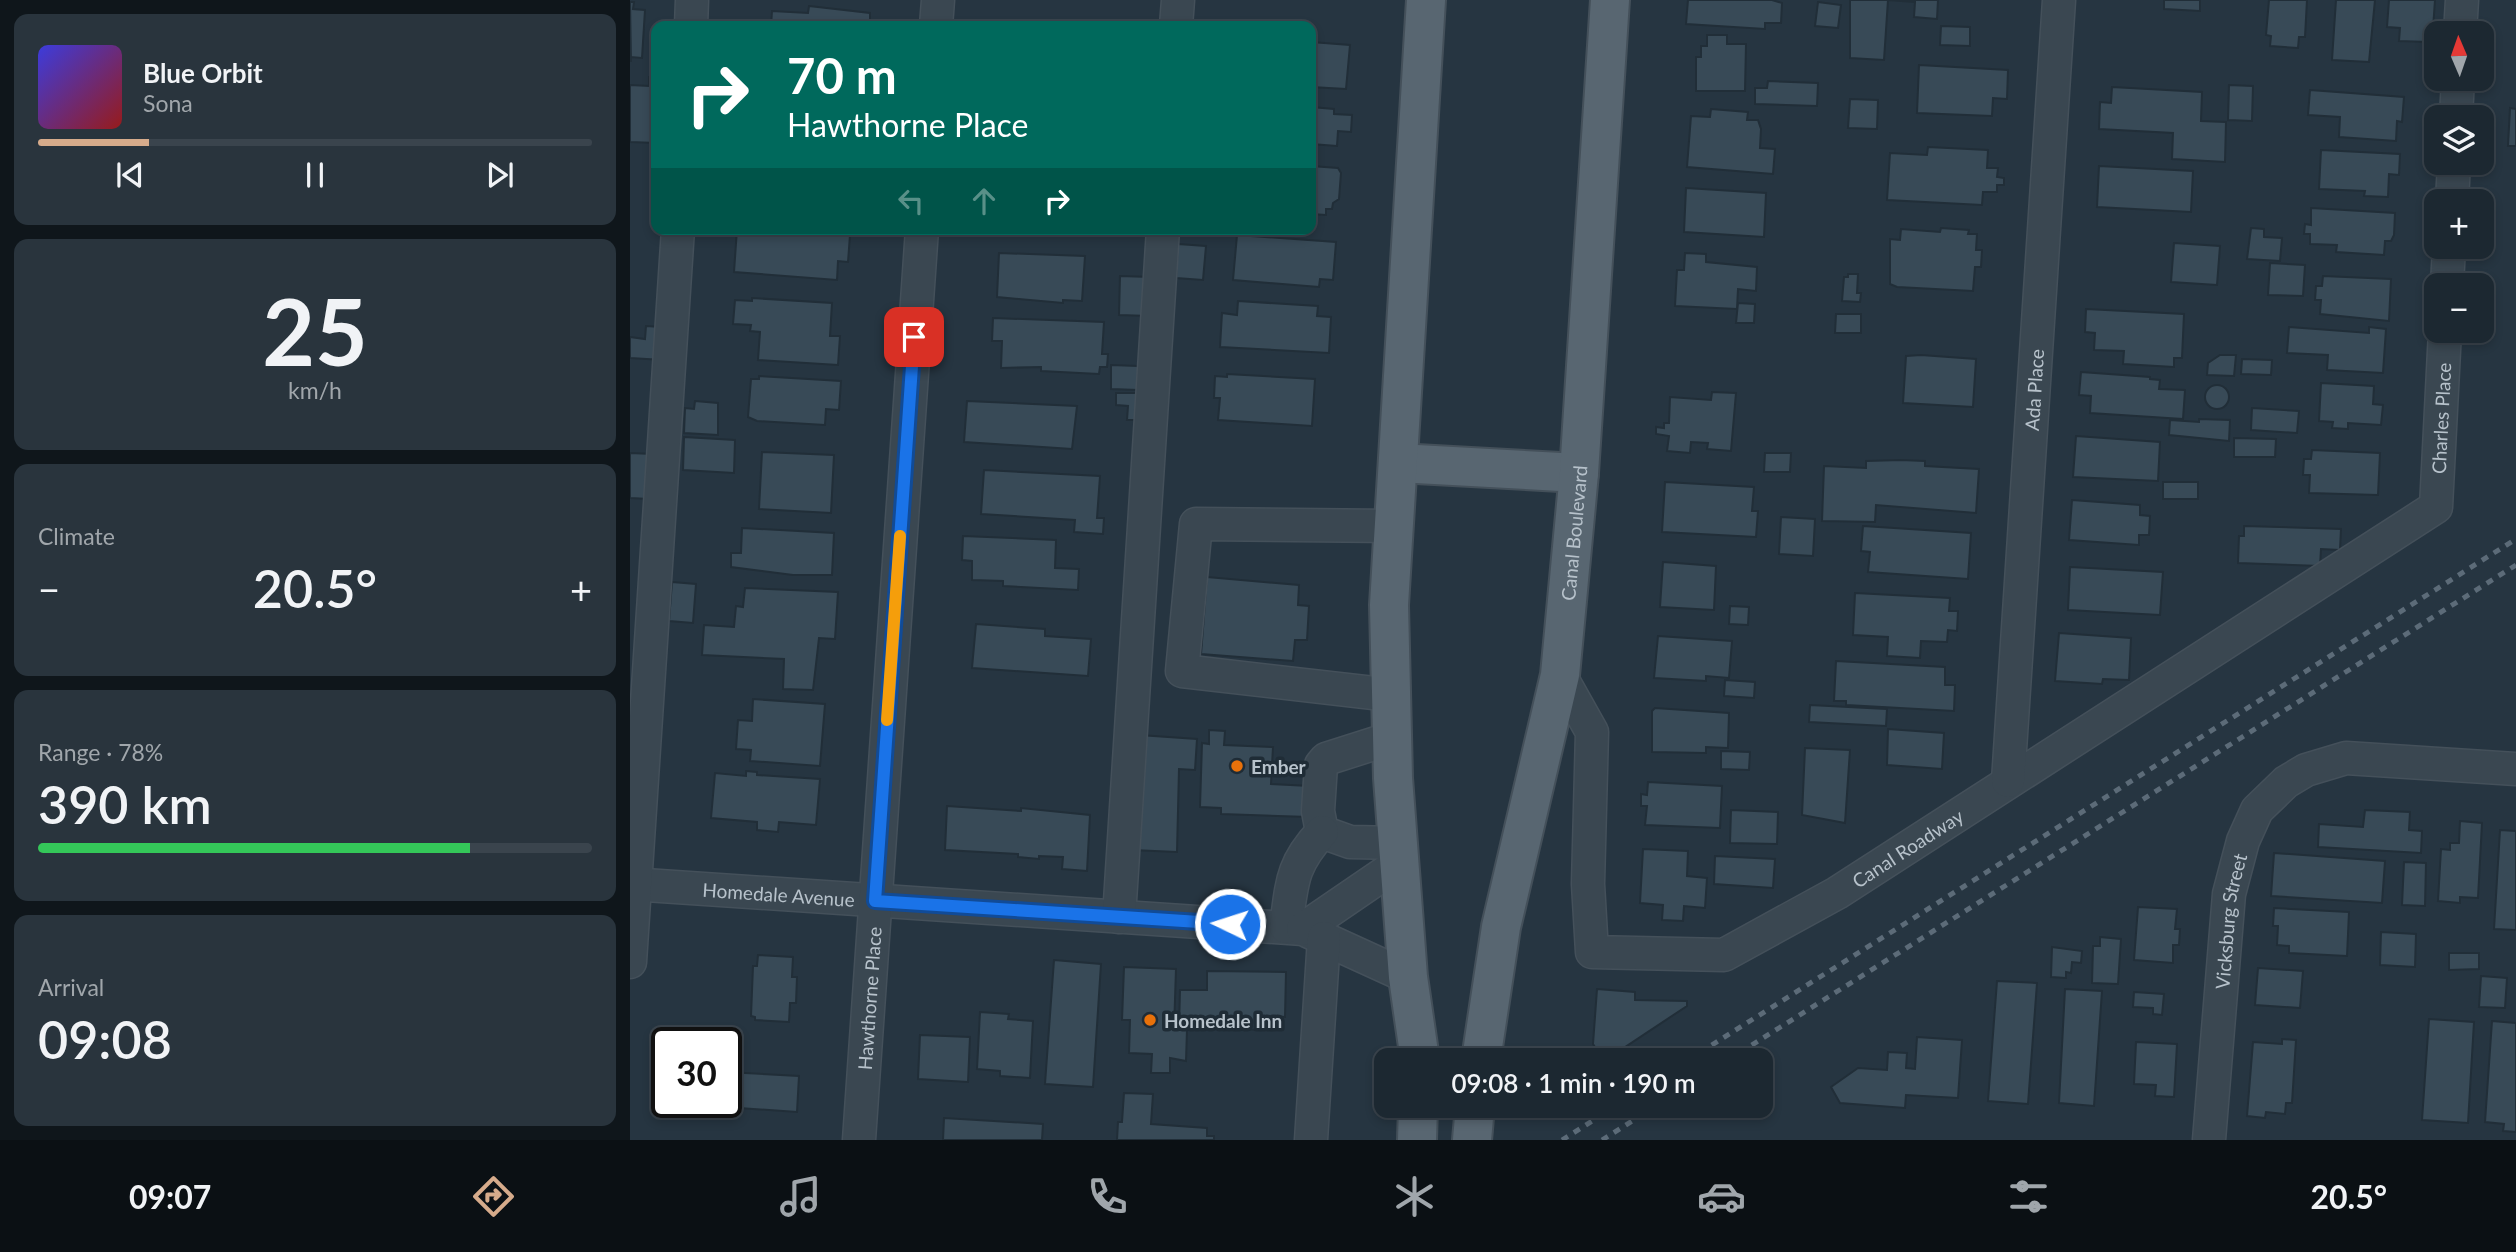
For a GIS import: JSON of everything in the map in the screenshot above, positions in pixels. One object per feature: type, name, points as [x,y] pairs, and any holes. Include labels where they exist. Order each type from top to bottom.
[{"type":"main road","points":[[1418,1048],[1408,977],[1392,738],[1389,605],[1426,0]]},
{"type":"main road","name":"Canal Boulevard","points":[[1483,1048],[1501,927],[1560,675],[1579,473],[1610,0]]},
{"type":"main road","points":[[1398,463],[1579,473]]},
{"type":"main road","points":[[1417,1140],[1418,1118]]},
{"type":"main road","points":[[1472,1140],[1474,1118]]},
{"type":"street","points":[[691,21],[692,0]]},
{"type":"street","points":[[936,21],[938,0]]},
{"type":"street","points":[[1176,21],[1178,0]]},
{"type":"street","name":"Ada Place","points":[[2008,781],[2059,0]]},
{"type":"street","points":[[2461,21],[2462,0]]},
{"type":"street","points":[[630,962],[633,884],[678,235]]},
{"type":"street","name":"Hawthorne Place","points":[[859,1140],[922,235]]},
{"type":"street","points":[[1119,917],[1163,235]]},
{"type":"street","name":"Charles Place","points":[[2436,507],[2444,343]]},
{"type":"street","name":"Canal Roadway","points":[[1560,675],[1592,733],[1588,884],[1592,952],[1724,955],[1837,893],[2436,507]]},
{"type":"street","points":[[1391,695],[1182,671],[1196,524],[1394,526]]},
{"type":"street","points":[[1322,832],[1318,811],[1321,765],[1326,759],[1392,738]]},
{"type":"street","name":"Vicksburg Street","points":[[2209,1140],[2229,894],[2243,841],[2257,810],[2286,782],[2306,771],[2346,758],[2516,769]]},
{"type":"street","points":[[1322,832],[1350,842],[1400,853]]},
{"type":"street","points":[[1311,1140],[1304,931],[1293,877],[1303,853],[1322,832]]},
{"type":"street","points":[[1304,931],[1400,853]]},
{"type":"street","name":"Homedale Avenue","points":[[633,884],[1304,931],[1408,977]]},
{"type":"building","points":[[1688,0],[1772,0],[1782,3],[1781,23],[1765,23],[1765,29],[1686,24]]},
{"type":"building","points":[[1850,0],[1888,0],[1884,60],[1850,58]]},
{"type":"building","points":[[1888,0],[1938,0],[1937,19],[1914,17],[1915,2]]},
{"type":"building","points":[[2164,0],[2200,0],[2200,11],[2164,9]]},
{"type":"building","points":[[2269,0],[2307,0],[2305,37],[2299,37],[2298,48],[2270,46],[2271,36],[2266,35]]},
{"type":"building","points":[[2336,0],[2375,0],[2369,62],[2332,60]]},
{"type":"building","points":[[2389,0],[2435,0],[2434,21],[2424,21],[2424,42],[2399,41],[2400,28],[2387,27]]},
{"type":"building","points":[[630,2],[634,2],[633,9],[645,10],[642,58],[631,57],[631,62]]},
{"type":"building","points":[[1818,2],[1841,5],[1838,28],[1815,26]]},
{"type":"building","points":[[809,6],[870,13],[870,21],[771,21],[772,11],[808,13]]},
{"type":"building","points":[[1941,26],[1970,27],[1970,46],[1940,45]]},
{"type":"building","points":[[1707,35],[1727,35],[1727,44],[1746,44],[1745,91],[1696,91],[1696,57],[1701,57],[1701,46],[1707,46]]},
{"type":"building","points":[[1316,42],[1350,45],[1346,89],[1316,87]]},
{"type":"building","points":[[1919,65],[2008,70],[2007,99],[1993,98],[1992,116],[1917,113]]},
{"type":"building","points":[[651,77],[651,143],[630,142],[630,85],[649,86]]},
{"type":"building","points":[[1768,81],[1818,83],[1817,106],[1755,104],[1755,88],[1767,88]]},
{"type":"building","points":[[2229,85],[2253,86],[2252,121],[2228,120]]},
{"type":"building","points":[[2112,87],[2202,92],[2201,121],[2226,122],[2225,162],[2172,159],[2173,133],[2099,129],[2100,102],[2111,103]]},
{"type":"building","points":[[2310,90],[2404,97],[2402,122],[2397,121],[2396,141],[2339,137],[2340,117],[2308,115]]},
{"type":"building","points":[[1850,99],[1878,100],[1877,129],[1848,128]]},
{"type":"building","points":[[1316,107],[1334,109],[1334,114],[1352,115],[1351,132],[1338,131],[1337,146],[1316,144]]},
{"type":"building","points":[[2510,108],[2516,109],[2516,146],[2508,146]]},
{"type":"building","points":[[1711,109],[1748,112],[1747,120],[1758,120],[1761,129],[1760,148],[1775,149],[1773,174],[1687,167],[1691,116],[1710,117]]},
{"type":"building","points":[[1928,147],[1988,150],[1987,168],[1998,168],[1997,177],[2004,178],[2004,185],[1997,185],[1997,192],[1983,192],[1982,205],[1887,200],[1890,153],[1927,155]]},
{"type":"building","points":[[2321,150],[2400,154],[2399,175],[2389,174],[2388,197],[2364,196],[2365,191],[2319,189]]},
{"type":"building","points":[[1316,166],[1338,168],[1341,173],[1339,199],[1333,203],[1332,209],[1326,209],[1326,215],[1316,214]]},
{"type":"building","points":[[2099,166],[2193,171],[2191,212],[2097,207]]},
{"type":"building","points":[[1686,188],[1766,193],[1764,237],[1684,232]]},
{"type":"building","points":[[2311,208],[2395,213],[2394,235],[2391,241],[2385,241],[2384,255],[2336,252],[2337,245],[2310,244],[2310,234],[2304,234],[2305,224],[2311,225]]},
{"type":"building","points":[[1941,228],[1969,230],[1968,234],[1977,234],[1976,250],[1982,250],[1981,267],[1975,267],[1973,291],[1897,287],[1890,284],[1890,239],[1900,240],[1901,229],[1940,232]]},
{"type":"building","points":[[2251,228],[2264,229],[2264,237],[2282,238],[2280,261],[2247,259]]},
{"type":"building","points":[[737,235],[850,235],[848,262],[838,261],[837,280],[734,272]]},
{"type":"building","points":[[1237,235],[1336,242],[1333,280],[1320,279],[1319,287],[1233,280]]},
{"type":"building","points":[[2174,243],[2220,246],[2217,285],[2171,282]]},
{"type":"building","points":[[1178,244],[1206,246],[1203,280],[1176,278]]},
{"type":"building","points":[[999,253],[1085,256],[1082,301],[1063,300],[1063,303],[997,297]]},
{"type":"building","points":[[1685,253],[1706,254],[1706,262],[1757,267],[1756,291],[1738,289],[1737,309],[1675,306],[1677,270],[1684,270]]},
{"type":"building","points":[[2270,263],[2305,265],[2303,296],[2268,295]]},
{"type":"building","points":[[1848,274],[1858,274],[1857,293],[1861,293],[1860,302],[1842,301],[1844,277],[1848,277]]},
{"type":"building","points":[[1120,276],[1151,277],[1149,316],[1119,315]]},
{"type":"building","points":[[2323,276],[2391,279],[2389,321],[2320,314],[2321,300],[2315,300],[2316,286],[2322,286]]},
{"type":"building","points":[[752,298],[832,303],[830,336],[840,336],[838,365],[758,360],[760,332],[750,331],[751,325],[733,324],[735,300],[752,301]]},
{"type":"building","points":[[1238,301],[1318,306],[1317,316],[1331,317],[1329,353],[1220,347],[1222,313],[1237,315]]},
{"type":"building","points":[[1738,303],[1755,304],[1754,323],[1736,323]]},
{"type":"building","points":[[2086,309],[2184,314],[2182,358],[2174,358],[2174,367],[2123,364],[2124,351],[2094,350],[2095,333],[2085,332]]},
{"type":"building","points":[[1836,314],[1861,314],[1861,333],[1835,333]]},
{"type":"building","points":[[993,318],[1104,322],[1102,354],[1108,354],[1107,367],[1100,367],[1099,374],[1041,371],[1041,367],[1001,368],[1002,341],[992,341]]},
{"type":"building","points":[[646,326],[661,327],[663,360],[630,358],[630,337],[645,339]]},
{"type":"building","points":[[2289,327],[2369,333],[2369,327],[2386,329],[2383,373],[2327,370],[2328,355],[2287,353]]},
{"type":"building","points":[[2220,355],[2236,355],[2234,376],[2207,375],[2208,363]]},
{"type":"building","points":[[1906,356],[1976,359],[1973,407],[1903,403]]},
{"type":"building","points":[[2242,359],[2272,360],[2271,375],[2241,374]]},
{"type":"building","points":[[1111,365],[1138,366],[1138,390],[1111,389]]},
{"type":"building","points":[[2081,372],[2150,377],[2160,380],[2159,389],[2185,390],[2183,419],[2090,413],[2091,396],[2079,395]]},
{"type":"building","points":[[1227,374],[1315,379],[1312,426],[1218,420],[1220,398],[1214,398],[1215,376],[1227,377]]},
{"type":"building","points":[[759,376],[841,381],[839,410],[826,409],[825,425],[757,421],[748,417],[751,379],[759,379]]},
{"type":"building","points":[[2321,383],[2374,386],[2373,404],[2383,405],[2381,425],[2348,423],[2348,429],[2332,428],[2333,422],[2319,421]]},
{"type":"building","points":[[2217,385],[2226,388],[2229,397],[2226,406],[2217,409],[2208,406],[2205,397],[2208,388]]},
{"type":"building","points":[[1712,392],[1736,393],[1731,451],[1707,449],[1708,443],[1691,442],[1690,453],[1667,451],[1669,436],[1656,434],[1656,427],[1664,428],[1664,423],[1669,423],[1670,397],[1711,400]]},
{"type":"building","points":[[1116,393],[1143,393],[1142,420],[1127,420],[1128,406],[1116,405]]},
{"type":"building","points":[[695,401],[718,403],[718,435],[684,433],[685,408],[694,409]]},
{"type":"building","points":[[967,401],[1077,406],[1072,449],[964,442]]},
{"type":"building","points":[[2252,408],[2299,411],[2297,433],[2251,430]]},
{"type":"building","points":[[2199,419],[2230,420],[2229,441],[2169,435],[2170,420],[2199,422]]},
{"type":"building","points":[[2076,436],[2160,442],[2158,481],[2073,477]]},
{"type":"building","points":[[684,437],[735,440],[734,473],[683,470]]},
{"type":"building","points":[[2234,438],[2276,439],[2275,457],[2234,457]]},
{"type":"building","points":[[2312,450],[2380,453],[2378,495],[2309,493],[2310,475],[2303,475],[2304,459],[2311,459]]},
{"type":"building","points":[[762,452],[834,455],[831,513],[759,509]]},
{"type":"building","points":[[630,453],[653,454],[649,499],[630,498]]},
{"type":"building","points":[[1765,453],[1791,453],[1790,472],[1764,472]]},
{"type":"building","points":[[1866,461],[1925,461],[1925,466],[1979,469],[1976,513],[1876,505],[1875,522],[1822,521],[1824,466],[1866,468]]},
{"type":"building","points":[[984,470],[1100,476],[1097,518],[1104,518],[1103,534],[1074,532],[1075,520],[981,514]]},
{"type":"building","points":[[1665,482],[1754,487],[1752,511],[1758,511],[1756,537],[1662,532]]},
{"type":"building","points":[[2163,482],[2198,482],[2198,499],[2163,499]]},
{"type":"building","points":[[2072,500],[2140,505],[2140,515],[2150,516],[2149,535],[2139,535],[2139,545],[2069,540]]},
{"type":"building","points":[[1781,517],[1815,519],[1813,556],[1779,554]]},
{"type":"building","points":[[1863,526],[1971,533],[1968,579],[1868,572],[1870,552],[1861,551]]},
{"type":"building","points":[[2244,526],[2341,529],[2340,550],[2321,549],[2320,566],[2238,563],[2239,536],[2244,536]]},
{"type":"building","points":[[742,528],[834,533],[832,575],[793,575],[731,567],[731,553],[741,553]]},
{"type":"building","points":[[963,536],[1056,540],[1055,568],[1079,569],[1078,590],[1003,586],[1003,581],[972,580],[972,561],[962,560]]},
{"type":"building","points":[[1663,562],[1716,566],[1714,610],[1660,607]]},
{"type":"building","points":[[2070,567],[2163,572],[2160,615],[2068,610]]},
{"type":"building","points":[[1207,577],[1299,585],[1298,605],[1309,606],[1307,640],[1295,640],[1293,661],[1201,654]]},
{"type":"building","points":[[672,582],[696,584],[693,623],[669,621]]},
{"type":"building","points":[[745,588],[838,592],[835,639],[819,638],[813,690],[783,689],[784,659],[702,655],[704,625],[734,627],[736,606],[743,607]]},
{"type":"building","points":[[1855,593],[1950,598],[1949,611],[1958,611],[1957,631],[1948,630],[1947,642],[1921,641],[1920,658],[1887,656],[1888,637],[1853,635]]},
{"type":"building","points":[[1730,606],[1749,607],[1748,625],[1729,624]]},
{"type":"building","points":[[976,624],[1045,629],[1045,636],[1091,639],[1088,676],[972,668]]},
{"type":"building","points":[[2059,633],[2131,638],[2129,680],[2103,679],[2102,684],[2055,681]]},
{"type":"building","points":[[1658,636],[1732,641],[1729,678],[1706,676],[1706,681],[1654,678]]},
{"type":"building","points":[[1836,661],[1945,667],[1945,685],[1955,685],[1954,711],[1846,705],[1846,701],[1834,701]]},
{"type":"building","points":[[1725,680],[1755,682],[1754,698],[1724,696]]},
{"type":"building","points":[[753,699],[825,704],[820,766],[750,761],[751,750],[736,749],[738,720],[752,721]]},
{"type":"building","points":[[1810,705],[1887,709],[1886,726],[1809,722]]},
{"type":"building","points":[[1655,708],[1729,713],[1728,748],[1706,747],[1706,753],[1652,752],[1652,711]]},
{"type":"building","points":[[1888,729],[1944,733],[1942,769],[1887,765]]},
{"type":"building","name":"Ember","points":[[1209,730],[1225,731],[1224,745],[1273,747],[1271,784],[1310,786],[1309,817],[1221,814],[1221,808],[1200,807],[1202,743],[1209,744]]},
{"type":"building","points":[[1139,735],[1197,739],[1195,770],[1179,769],[1177,852],[1132,850]]},
{"type":"building","points":[[1805,748],[1850,750],[1845,823],[1802,815]]},
{"type":"building","points":[[1721,751],[1750,752],[1749,770],[1721,769]]},
{"type":"building","points":[[746,771],[757,772],[757,775],[820,779],[816,825],[779,822],[778,832],[757,830],[757,822],[711,818],[715,773],[746,776]]},
{"type":"building","points":[[1648,782],[1722,786],[1720,828],[1645,825],[1647,806],[1641,806],[1641,794],[1647,795]]},
{"type":"building","points":[[947,806],[1021,811],[1021,808],[1090,815],[1087,871],[1062,869],[1063,857],[1039,856],[1039,859],[1018,857],[1018,854],[945,850]]},
{"type":"building","points":[[1731,810],[1778,812],[1777,844],[1730,843]]},
{"type":"building","points":[[2365,810],[2410,812],[2409,830],[2422,831],[2421,853],[2318,847],[2319,824],[2363,827]]},
{"type":"building","points":[[2460,821],[2482,823],[2478,898],[2460,897],[2460,903],[2438,901],[2441,849],[2450,850],[2450,843],[2459,843]]},
{"type":"building","points":[[2500,830],[2516,831],[2516,930],[2494,929]]},
{"type":"building","points":[[1643,849],[1688,851],[1687,876],[1707,878],[1705,908],[1684,906],[1683,921],[1662,920],[1663,905],[1640,903]]},
{"type":"building","points":[[2274,853],[2385,861],[2382,903],[2271,896]]},
{"type":"building","points":[[1715,856],[1775,859],[1773,888],[1714,884]]},
{"type":"building","points":[[2404,862],[2426,863],[2425,906],[2402,905]]},
{"type":"building","points":[[2138,907],[2177,909],[2175,929],[2180,929],[2179,945],[2173,945],[2173,963],[2134,960]]},
{"type":"building","points":[[2274,908],[2349,912],[2347,956],[2289,953],[2289,946],[2277,945],[2278,926],[2273,926]]},
{"type":"building","points":[[2381,932],[2416,934],[2415,967],[2380,965]]},
{"type":"building","points":[[2100,937],[2121,939],[2118,984],[2092,983],[2093,946],[2100,946]]},
{"type":"building","points":[[2052,947],[2082,951],[2081,963],[2072,962],[2071,973],[2066,972],[2066,978],[2051,977]]},
{"type":"building","points":[[2449,953],[2479,953],[2479,969],[2449,970]]},
{"type":"building","points":[[758,955],[793,957],[792,977],[797,977],[796,1003],[790,1003],[789,1022],[755,1020],[755,1017],[751,1016],[753,966],[757,966]]},
{"type":"building","points":[[1054,960],[1101,964],[1093,1087],[1045,1084]]},
{"type":"building","name":"Homedale Inn","points":[[1124,967],[1176,969],[1174,1030],[1187,1030],[1186,1061],[1170,1058],[1170,1073],[1151,1073],[1152,1054],[1129,1053],[1130,1020],[1122,1020]]},
{"type":"building","points":[[2258,968],[2303,971],[2300,1008],[2255,1005]]},
{"type":"building","points":[[1207,971],[1286,972],[1285,1017],[1276,1016],[1276,1030],[1179,1028],[1180,990],[1207,990]]},
{"type":"building","points":[[2481,976],[2507,978],[2505,1008],[2479,1007]]},
{"type":"building","points":[[1997,981],[2037,983],[2028,1104],[1988,1101]]},
{"type":"building","points":[[1597,989],[1635,992],[1635,1000],[1687,1001],[1687,1006],[1624,1048],[1596,1048],[1593,1044]]},
{"type":"building","points":[[2065,989],[2102,991],[2094,1106],[2059,1103]]},
{"type":"building","points":[[2134,992],[2164,994],[2162,1015],[2153,1014],[2153,1008],[2133,1007]]},
{"type":"building","points":[[980,1012],[1009,1014],[1008,1019],[1033,1021],[1030,1078],[1000,1076],[1000,1071],[977,1069]]},
{"type":"building","points":[[2429,1019],[2474,1022],[2468,1123],[2422,1120]]},
{"type":"building","points":[[2492,1021],[2516,1023],[2516,1132],[2503,1131],[2504,1124],[2485,1122]]},
{"type":"building","points":[[920,1035],[970,1037],[968,1082],[918,1079]]},
{"type":"building","points":[[1917,1037],[1962,1040],[1958,1098],[1906,1095],[1905,1108],[1840,1103],[1831,1087],[1858,1068],[1887,1070],[1888,1052],[1907,1053],[1906,1068],[1915,1069]]},
{"type":"building","points":[[2282,1039],[2296,1040],[2292,1103],[2286,1103],[2285,1114],[2266,1112],[2265,1118],[2247,1116],[2253,1042],[2282,1044]]},
{"type":"building","points":[[2136,1042],[2177,1044],[2174,1097],[2155,1096],[2156,1085],[2134,1084]]},
{"type":"building","points":[[742,1073],[799,1076],[797,1112],[742,1108]]},
{"type":"building","points":[[1124,1093],[1153,1094],[1151,1124],[1207,1128],[1207,1136],[1214,1136],[1214,1140],[1117,1140],[1118,1122],[1122,1122]]},
{"type":"building","points":[[944,1118],[1043,1124],[1042,1140],[943,1140]]},
{"type":"railway","points":[[1707,1048],[2516,539]]},
{"type":"railway","points":[[1747,1048],[2516,565]]},
{"type":"railway","points":[[1562,1140],[1597,1118]]},
{"type":"railway","points":[[1602,1140],[1637,1118]]},
{"type":"slow traffic","points":[[887,720],[900,536]]},
{"type":"place","name":"Ember","points":[[1237,766]]},
{"type":"place","name":"Homedale Inn","points":[[1150,1020]]},
{"type":"route","points":[[914,337],[875,901],[1230,924]]}]
